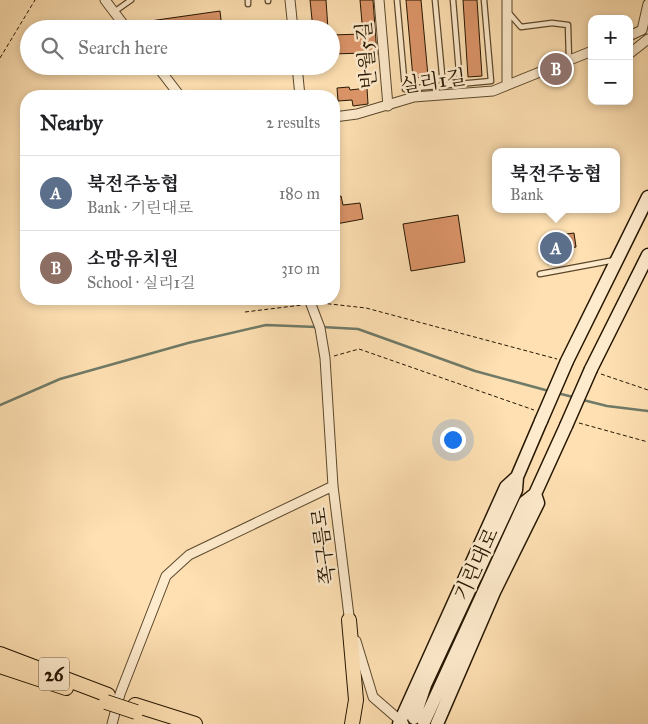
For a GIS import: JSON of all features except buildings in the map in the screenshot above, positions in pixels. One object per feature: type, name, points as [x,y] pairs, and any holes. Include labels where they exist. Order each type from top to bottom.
[{"type":"main road","points":[[349,620],[356,700],[352,724]]},
{"type":"main road","name":"26","points":[[0,654],[107,698]]},
{"type":"main road","name":"26","points":[[0,666],[195,724]]},
{"type":"main road","name":"26","points":[[136,708],[169,724]]},
{"type":"street","points":[[105,0],[120,20]]},
{"type":"street","points":[[290,0],[292,20]]},
{"type":"street","name":"반월5길","points":[[379,0],[388,106]]},
{"type":"street","points":[[507,0],[507,85]]},
{"type":"street","points":[[633,51],[648,39],[642,30],[648,4]]},
{"type":"street","points":[[633,34],[642,30]]},
{"type":"street","name":"실리1길","points":[[340,116],[388,106],[414,97],[493,91],[588,53]]},
{"type":"street","points":[[163,75],[175,90]]},
{"type":"street","points":[[298,75],[299,90]]},
{"type":"street","points":[[563,361],[648,198]]},
{"type":"street","points":[[593,370],[648,255]]},
{"type":"street","name":"쪽구름로","points":[[313,305],[325,355],[333,486],[349,620],[372,697],[413,722]]},
{"type":"street","name":"기린대로","points":[[413,722],[426,685],[516,490],[517,477],[539,416],[563,361]]},
{"type":"street","name":"기린대로","points":[[413,722],[525,502],[535,494],[593,370]]},
{"type":"street","points":[[112,724],[120,694],[166,576],[189,555],[333,486]]},
{"type":"street","points":[[445,724],[444,704],[538,502],[535,494]]},
{"type":"street","points":[[413,722],[444,704]]},
{"type":"lane","points":[[114,12],[131,0]]},
{"type":"lane","points":[[397,0],[405,89],[491,81],[484,0]]},
{"type":"lane","points":[[434,0],[443,85]]},
{"type":"lane","points":[[453,0],[460,84]]},
{"type":"lane","points":[[507,11],[521,27],[552,23],[568,25],[569,60]]},
{"type":"lane","points":[[540,274],[617,260]]},
{"type":"path","points":[[23,20],[35,0]]},
{"type":"path","points":[[0,58],[20,25]]},
{"type":"path","points":[[340,304],[366,308],[563,361]]},
{"type":"path","points":[[245,312],[288,305]]},
{"type":"path","points":[[325,355],[359,349],[539,416]]},
{"type":"path","points":[[593,370],[648,390]]},
{"type":"path","points":[[579,423],[648,442]]},
{"type":"waterway","points":[[0,405],[60,379],[188,343],[266,325],[316,327]]},
{"type":"waterway","points":[[322,327],[358,329],[475,371],[549,391]]},
{"type":"waterway","points":[[557,393],[573,397]]},
{"type":"waterway","points":[[583,400],[607,406],[648,411]]},
{"type":"place","name":"소망유치원","points":[[556,69]]},
{"type":"place","name":"북전주농협","points":[[556,248]]}]
